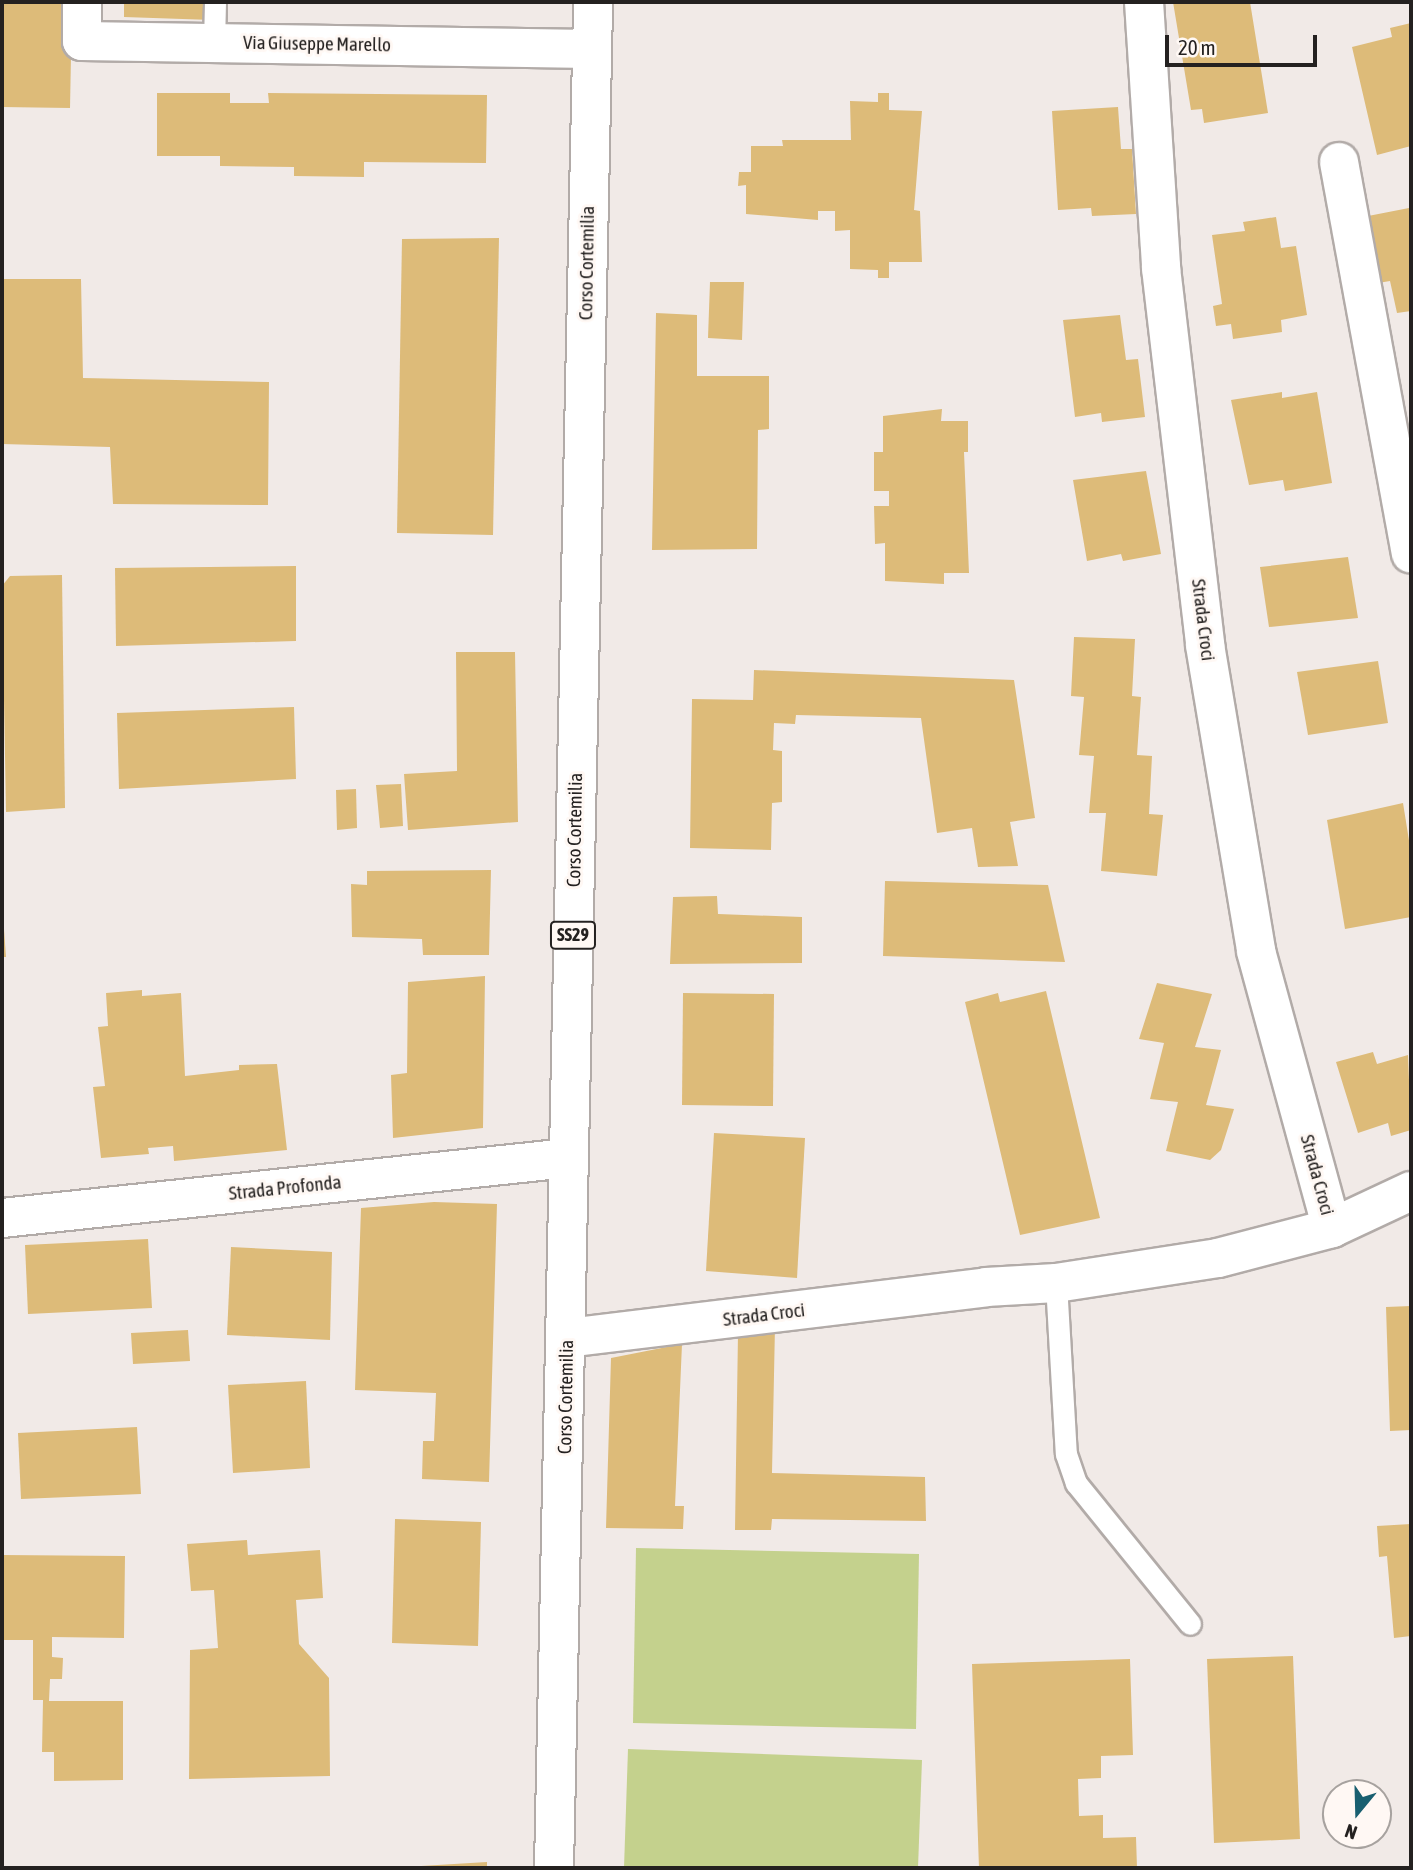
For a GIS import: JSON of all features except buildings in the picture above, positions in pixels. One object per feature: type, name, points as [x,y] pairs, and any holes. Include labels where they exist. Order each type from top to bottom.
[{"type":"street","name":"Via Giuseppe Marello","points":[[82,2],[82,41],[592,49]]},
{"type":"street","name":"Corso Cortemilia","points":[[554,1868],[593,2]]},
{"type":"street","name":"Strada Croci","points":[[1144,2],[1161,268],[1205,645],[1256,951],[1332,1228]]},
{"type":"street","points":[[1339,162],[1411,553]]},
{"type":"street","name":"Strada Profonda","points":[[2,1219],[568,1158]]},
{"type":"street","name":"Strada Croci","points":[[567,1338],[986,1287],[1056,1283],[1219,1258],[1332,1228],[1411,1191]]},
{"type":"lane","points":[[214,43],[215,2]]},
{"type":"lane","points":[[1056,1283],[1066,1454],[1076,1483],[1190,1624]]},
{"type":"green space","points":[[636,1548],[919,1554],[916,1729],[633,1723]]},
{"type":"green space","points":[[628,1749],[922,1760],[918,1868],[624,1868]]}]
